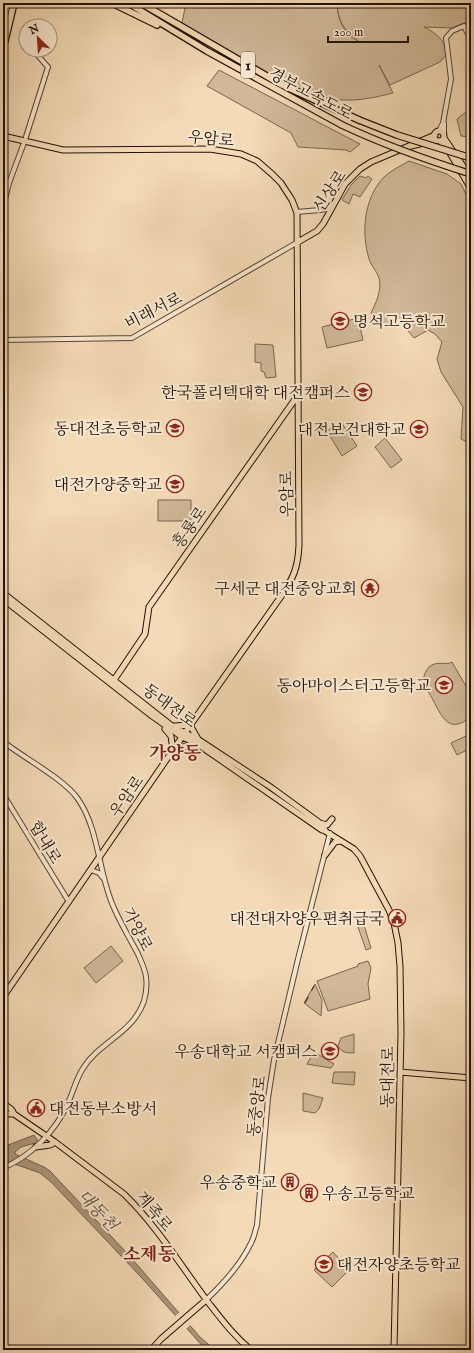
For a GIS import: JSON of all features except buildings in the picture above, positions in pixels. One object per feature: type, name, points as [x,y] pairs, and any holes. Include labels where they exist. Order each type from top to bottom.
[{"type":"highway","points":[[3,3],[3,19]]},
{"type":"highway","points":[[3,19],[8,3]]},
{"type":"highway","points":[[3,49],[15,3]]},
{"type":"highway","points":[[112,3],[190,41]]},
{"type":"highway","name":"경부고속도로","points":[[128,3],[190,41],[342,125],[406,153],[471,174]]},
{"type":"highway","name":"경부고속도로","points":[[141,3],[282,85],[359,120],[398,135],[471,158]]},
{"type":"main road","name":"우암로","points":[[3,134],[62,150],[210,149],[241,154],[257,161],[281,184],[292,200],[297,212],[299,545],[298,563],[292,580],[183,735],[3,997]]},
{"type":"main road","name":"신상로","points":[[298,242],[317,231],[345,184],[360,169],[371,162],[406,147],[410,148],[440,136]]},
{"type":"main road","points":[[440,136],[471,178]]},
{"type":"main road","points":[[440,136],[471,189]]},
{"type":"main road","name":"흥룡로","points":[[114,680],[145,634],[149,607],[298,394]]},
{"type":"main road","name":"동대전로","points":[[3,593],[183,735]]},
{"type":"main road","name":"동대전로","points":[[3,599],[155,718],[198,742],[272,788],[320,823],[328,832]]},
{"type":"main road","points":[[155,718],[156,722],[170,733],[173,741],[173,750],[198,742],[190,725],[172,726]]},
{"type":"main road","name":"동대전로","points":[[198,742],[322,830],[328,832],[354,849],[360,856],[388,910],[396,933],[400,966],[401,1033],[394,1350]]},
{"type":"main road","points":[[320,823],[327,825],[332,820]]},
{"type":"main road","points":[[325,855],[335,842],[343,841]]},
{"type":"main road","points":[[400,1072],[471,1078]]},
{"type":"main road","name":"계족로","points":[[3,1103],[12,1110],[14,1114],[47,1136],[124,1194],[157,1232],[206,1300],[238,1340],[251,1350]]},
{"type":"main road","name":"계족로","points":[[3,1111],[8,1114],[14,1114]]},
{"type":"main road","points":[[36,1148],[50,1145],[55,1142]]},
{"type":"main road","points":[[154,1349],[189,1314],[206,1300]]},
{"type":"street","points":[[440,136],[451,79],[446,38],[452,31],[464,26],[471,40]]},
{"type":"street","points":[[3,207],[9,183],[25,140],[48,67],[40,58]]},
{"type":"street","points":[[297,212],[332,208]]},
{"type":"street","name":"비래서로","points":[[3,340],[132,338],[298,242]]},
{"type":"street","name":"가양로","points":[[3,741],[69,789],[78,799],[90,824],[104,880],[113,906],[147,977],[144,1001],[138,1014],[121,1033],[100,1049],[86,1064],[80,1074],[66,1109],[47,1136],[31,1152],[3,1168]]},
{"type":"street","name":"합내로","points":[[3,794],[69,902]]},
{"type":"street","name":"동중앙로","points":[[206,1300],[247,1252],[252,1242],[257,1225],[268,1098],[274,1060],[325,855],[328,832]]},
{"type":"street","points":[[91,870],[99,873],[104,880]]},
{"type":"shaded area","points":[[186,3],[367,3],[374,8],[369,3],[471,3],[471,20],[452,28],[424,27],[440,38],[444,45],[446,55],[440,62],[390,85],[379,65],[393,93],[362,99],[342,100],[320,96],[268,74],[182,23]],"holes":[[[340,18],[345,29],[358,41],[345,30]]]},
{"type":"shaded area","points":[[219,70],[360,144],[350,152],[346,150],[298,147],[291,133],[207,86]]},
{"type":"shaded area","points":[[471,108],[471,137],[461,136],[457,119]]},
{"type":"shaded area","points":[[409,161],[447,174],[461,184],[471,204],[471,457],[467,442],[461,439],[463,407],[441,372],[437,359],[442,342],[435,334],[428,330],[414,338],[399,320],[382,327],[371,313],[378,296],[380,283],[378,275],[370,262],[365,238],[368,206],[377,186],[383,178]]},
{"type":"shaded area","points":[[360,176],[366,178],[368,176],[372,179],[360,197],[353,194],[349,204],[342,200],[351,185]]},
{"type":"shaded area","points":[[358,318],[363,340],[327,348],[322,327]]},
{"type":"shaded area","points":[[255,344],[273,345],[276,377],[266,378],[264,372],[261,371],[261,363],[255,362]]},
{"type":"shaded area","points":[[341,422],[357,446],[342,456],[327,431]]},
{"type":"shaded area","points":[[385,438],[402,460],[391,468],[375,447]]},
{"type":"shaded area","points":[[158,500],[191,500],[191,521],[158,521]]},
{"type":"shaded area","points":[[452,662],[471,695],[471,717],[457,724],[448,722],[440,713],[426,689],[424,679],[424,675],[432,665]]},
{"type":"shaded area","points":[[468,735],[471,741],[471,748],[457,755],[451,743]]},
{"type":"shaded area","points":[[364,925],[371,948],[366,950],[358,927]]},
{"type":"shaded area","points":[[111,946],[123,961],[96,983],[84,968]]},
{"type":"shaded area","points":[[368,961],[371,968],[368,984],[370,999],[328,1011],[317,981]]},
{"type":"shaded area","points":[[315,984],[322,1000],[321,1016],[304,1003]]},
{"type":"shaded area","points":[[354,1034],[354,1053],[347,1053],[341,1050],[338,1046],[341,1038]]},
{"type":"shaded area","points":[[314,1052],[334,1064],[331,1068],[307,1064]]},
{"type":"shaded area","points":[[334,1072],[355,1072],[354,1085],[332,1083]]},
{"type":"shaded area","points":[[303,1093],[323,1098],[319,1109],[315,1113],[303,1111]]},
{"type":"shaded area","points":[[34,1135],[39,1142],[21,1147],[15,1152],[15,1154],[50,1171],[126,1252],[200,1337],[215,1350],[206,1350],[141,1277],[51,1182],[40,1173],[3,1160],[3,1147]]},
{"type":"shaded area","points":[[333,1252],[349,1270],[332,1287],[314,1270]]},
{"type":"pier","points":[[181,1311],[192,1323],[185,1330],[174,1317]]},
{"type":"railway","points":[[305,1003],[314,986]]},
{"type":"railway","points":[[3,1345],[9,1350]]},
{"type":"place","name":"명석고등학교","points":[[340,321]]},
{"type":"place","name":"한국폴리텍대학 대전캠퍼스","points":[[363,392]]},
{"type":"place","name":"동대전초등학교","points":[[175,428]]},
{"type":"place","name":"대전보건대학교","points":[[419,429]]},
{"type":"place","name":"대전가양중학교","points":[[175,484]]},
{"type":"place","name":"구세군 대전중앙교회","points":[[370,588]]},
{"type":"place","name":"동아마이스터고등학교","points":[[444,685]]},
{"type":"place","name":"대전대자양우편취급국","points":[[397,918]]},
{"type":"place","name":"우송대학교 서캠퍼스","points":[[330,1051]]},
{"type":"place","name":"대전동부소방서","points":[[36,1108]]},
{"type":"place","name":"우송중학교","points":[[290,1182]]},
{"type":"place","name":"우송고등학교","points":[[309,1193]]},
{"type":"place","name":"대전자양초등학교","points":[[324,1264]]},
{"type":"district","name":"가양동","points":[[175,753]]},
{"type":"district","name":"소제동","points":[[149,1254]]},
{"type":"water label","name":"대동천","points":[[98,1210]]}]
